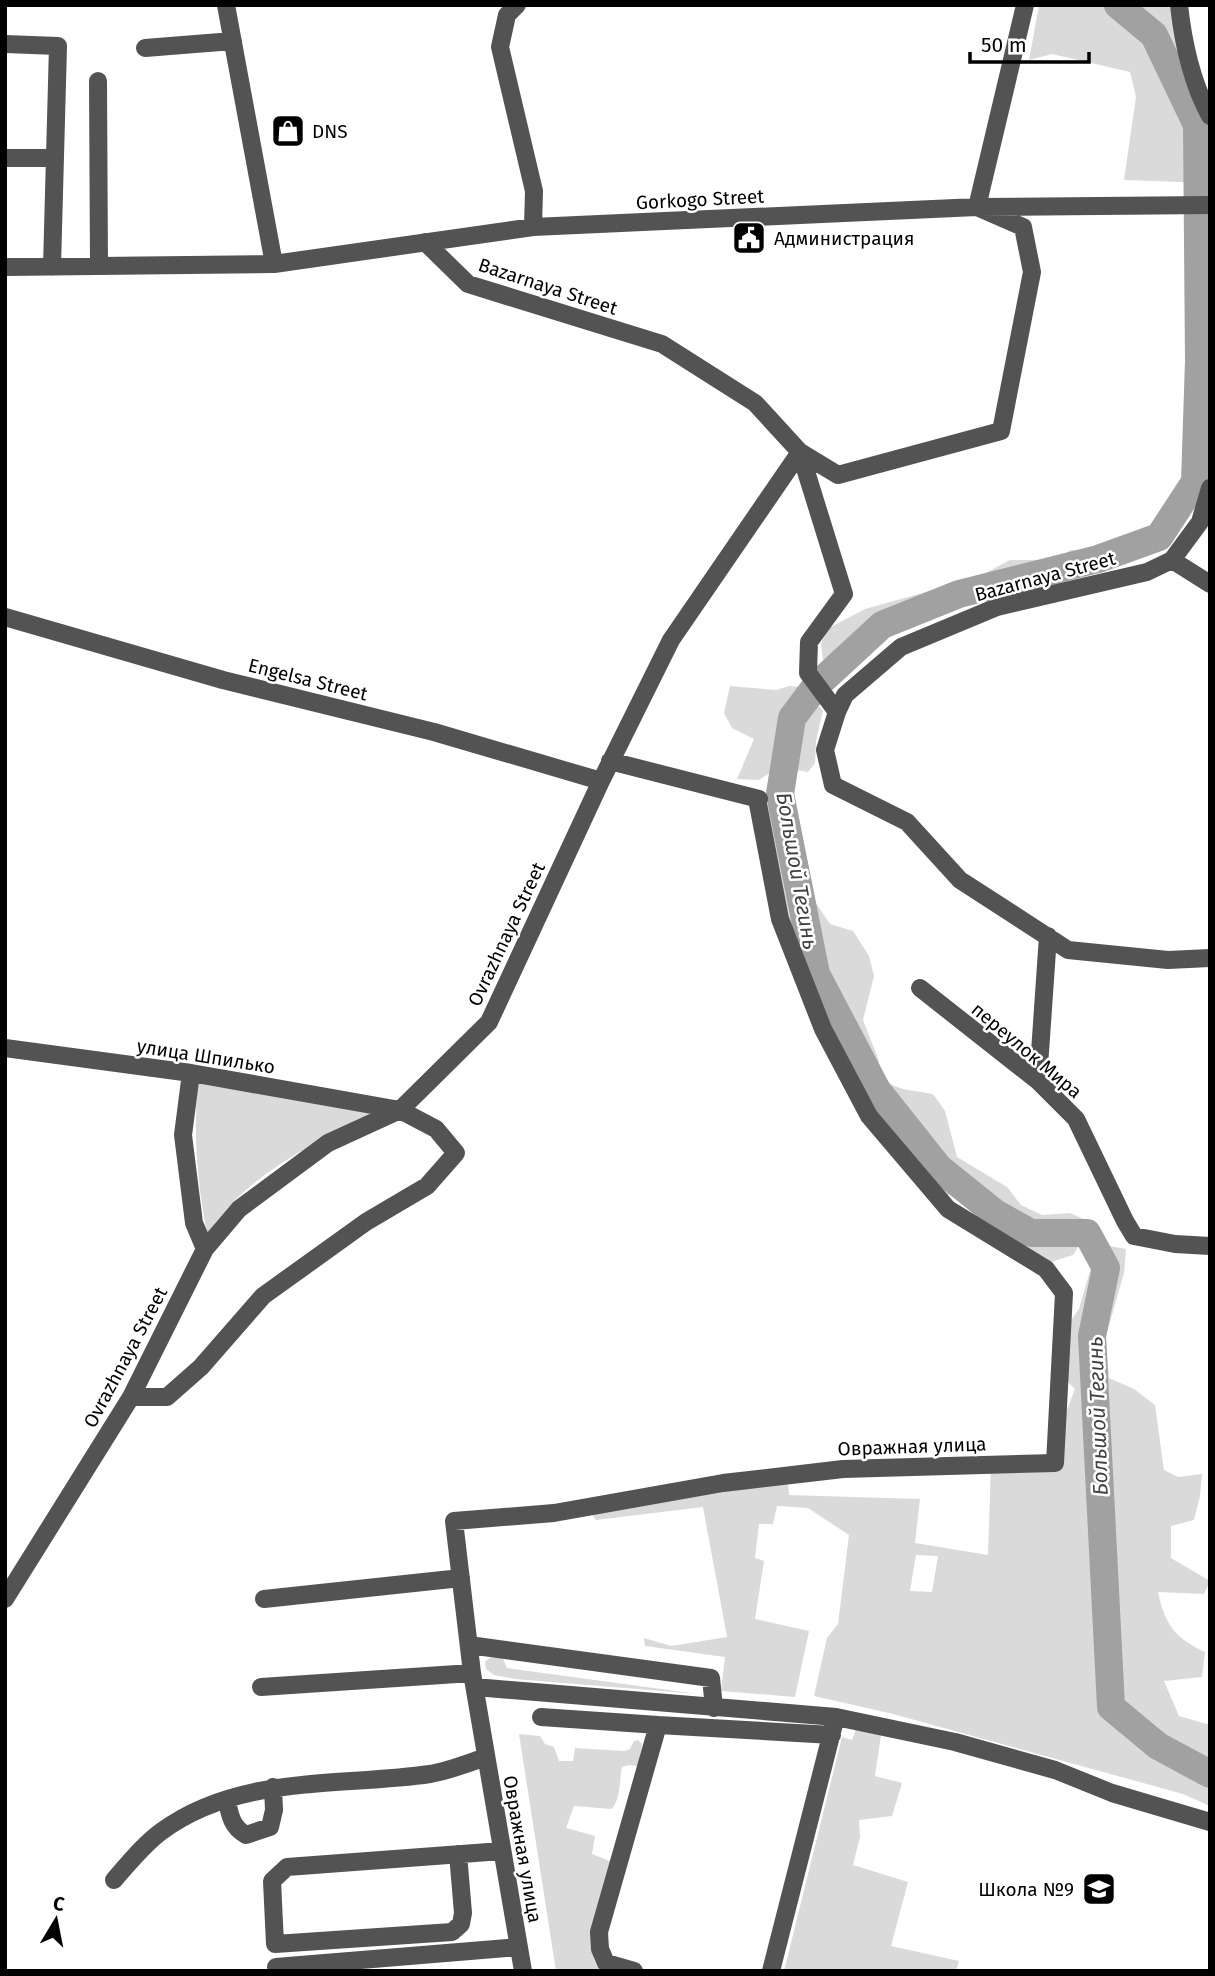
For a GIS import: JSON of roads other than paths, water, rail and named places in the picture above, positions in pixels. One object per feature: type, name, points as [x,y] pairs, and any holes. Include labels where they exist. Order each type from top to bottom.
[{"type":"street","points":[[226,5],[274,264]]},
{"type":"street","points":[[517,5],[507,15],[500,47],[534,191],[533,227]]},
{"type":"street","points":[[977,207],[1025,5]]},
{"type":"street","points":[[1179,5],[1183,35],[1203,102],[1210,116]]},
{"type":"street","points":[[145,48],[233,41]]},
{"type":"street","points":[[5,44],[58,46],[52,267]]},
{"type":"street","points":[[98,81],[99,266]]},
{"type":"street","points":[[5,158],[55,158]]},
{"type":"street","name":"Gorkogo Street","points":[[425,242],[533,227],[977,207],[1210,205]]},
{"type":"street","name":"Gorkogo Street","points":[[977,207],[1023,227],[1032,272],[1001,431]]},
{"type":"street","points":[[5,267],[274,264],[425,242]]},
{"type":"street","name":"Bazarnaya Street","points":[[425,242],[468,284],[662,344],[755,403],[800,452],[838,475],[1001,431]]},
{"type":"street","points":[[800,452],[844,594],[809,642],[808,673],[837,711]]},
{"type":"street","name":"Ovrazhnaya Street","points":[[5,1599],[131,1397],[205,1249],[239,1209],[328,1143],[400,1110],[489,1022],[610,761],[671,640],[800,452]]},
{"type":"street","points":[[1210,488],[1200,522],[1172,561],[1210,584]]},
{"type":"street","name":"Bazarnaya Street","points":[[1172,561],[1147,572],[997,607],[901,647],[845,695],[825,750],[833,785],[907,822],[960,880],[1068,950],[1168,961],[1210,958]]},
{"type":"street","name":"Engelsa Street","points":[[5,617],[223,680],[434,732],[601,781]]},
{"type":"street","name":"Овражная улица","points":[[523,1971],[473,1680],[454,1521],[554,1513],[723,1483],[843,1469],[1055,1463],[1064,1293],[1046,1269],[948,1209],[869,1116],[823,1029],[780,919],[758,799],[610,761]]},
{"type":"street","points":[[1038,1081],[1048,936]]},
{"type":"street","name":"переулок Мира","points":[[920,988],[1038,1081],[1076,1119],[1134,1236],[1175,1244],[1210,1246]]},
{"type":"street","name":"улица Шпилько","points":[[5,1048],[191,1073],[400,1110],[436,1129],[456,1153],[427,1186],[366,1222],[263,1296],[201,1367],[167,1397],[131,1397]]},
{"type":"street","points":[[191,1073],[183,1135],[194,1223],[205,1249]]},
{"type":"street","points":[[264,1599],[461,1578]]},
{"type":"street","points":[[469,1645],[712,1678],[715,1708]]},
{"type":"street","points":[[261,1687],[473,1680],[715,1708],[968,1745],[1055,1770],[1112,1793],[1210,1822]]},
{"type":"street","points":[[541,1717],[658,1725],[834,1726]]},
{"type":"street","points":[[634,1971],[606,1963],[600,1949],[599,1931],[658,1725]]},
{"type":"street","points":[[771,1971],[834,1726]]},
{"type":"street","points":[[114,1880],[144,1846],[162,1831],[186,1817],[226,1801],[273,1787],[432,1774],[486,1757]]},
{"type":"street","points":[[226,1801],[236,1829],[246,1835],[258,1832],[270,1827],[274,1810],[273,1787]]},
{"type":"street","points":[[458,1854],[463,1913],[461,1924],[452,1932],[275,1944],[272,1881],[287,1867],[458,1854],[502,1852]]},
{"type":"street","points":[[276,1967],[519,1947]]},
{"type":"waterway","name":"Большой Тегинь","points":[[1118,5],[1154,35],[1197,125],[1199,361],[1195,482],[1159,537],[1098,559],[959,594],[882,625],[816,686],[792,718],[780,794],[816,974],[877,1090],[939,1168],[995,1213],[1031,1233],[1087,1233],[1106,1268],[1092,1336],[1111,1707],[1158,1746],[1210,1774]]},
{"type":"place","name":"DNS","points":[[288,131]]},
{"type":"place","name":"Администрация","points":[[749,238]]},
{"type":"place","name":"Школа №9","points":[[1099,1889]]}]
